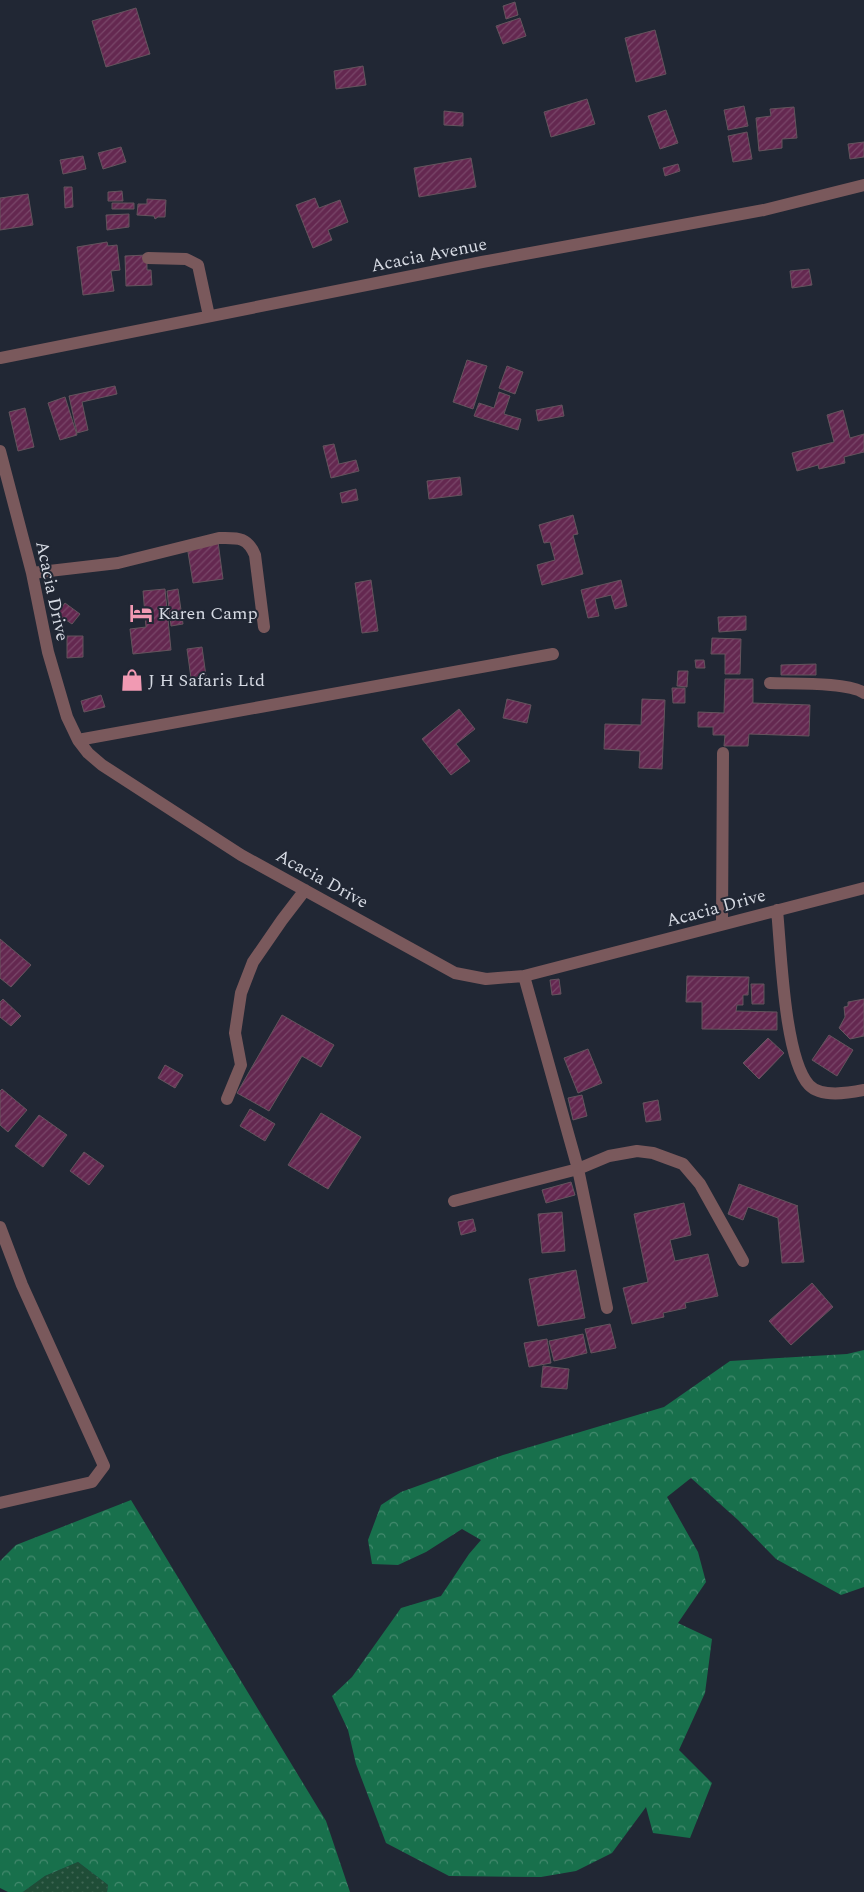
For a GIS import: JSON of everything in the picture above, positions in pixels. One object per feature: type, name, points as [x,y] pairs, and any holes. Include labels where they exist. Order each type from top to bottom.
[{"type":"street","name":"Acacia Avenue","points":[[0,358],[482,262],[764,210],[864,185]]},
{"type":"street","points":[[148,258],[186,259],[198,265],[209,316]]},
{"type":"street","name":"Acacia Drive","points":[[0,451],[32,573],[48,652],[67,717],[78,740],[88,753],[102,765],[241,855],[455,973],[486,979],[524,976],[864,888]]},
{"type":"street","points":[[32,573],[118,563],[219,538],[236,538],[246,541],[251,546],[255,555],[264,627]]},
{"type":"street","points":[[78,740],[553,654]]},
{"type":"street","points":[[770,683],[835,686],[859,689],[864,693]]},
{"type":"street","points":[[722,924],[723,753]]},
{"type":"street","points":[[227,1099],[241,1065],[235,1033],[241,993],[253,962],[305,890]]},
{"type":"street","points":[[777,910],[789,1030],[798,1064],[810,1086],[829,1094],[864,1090]]},
{"type":"street","points":[[524,976],[578,1169],[607,1308]]},
{"type":"street","points":[[454,1201],[578,1169],[609,1156],[637,1151],[653,1153],[682,1164],[700,1184],[743,1261]]},
{"type":"street","points":[[0,1227],[22,1285],[104,1466],[92,1482],[0,1503]]},
{"type":"green space","points":[[864,1350],[864,1587],[841,1595],[776,1559],[738,1520],[691,1478],[667,1497],[698,1552],[706,1582],[678,1623],[712,1639],[705,1693],[679,1750],[712,1783],[690,1838],[653,1833],[646,1807],[612,1853],[576,1871],[541,1877],[449,1876],[386,1843],[356,1764],[348,1730],[332,1696],[352,1677],[401,1608],[441,1596],[469,1554],[481,1540],[462,1529],[426,1552],[398,1565],[372,1564],[368,1540],[381,1505],[401,1492],[503,1455],[664,1407],[730,1361],[847,1354]]},
{"type":"green space","points":[[131,1500],[326,1821],[350,1892],[107,1892],[108,1885],[78,1862],[45,1876],[23,1892],[8,1892],[0,1888],[0,1561],[16,1545]]},
{"type":"green space","points":[[78,1862],[108,1885],[107,1892],[23,1892],[45,1876]]},
{"type":"building","points":[[515,2],[518,15],[506,19],[503,6]]},
{"type":"building","points":[[136,8],[150,54],[106,67],[92,21]]},
{"type":"building","points":[[520,18],[526,36],[503,44],[496,26]]},
{"type":"building","points":[[655,30],[666,74],[636,82],[625,38]]},
{"type":"building","points":[[363,66],[366,85],[336,89],[334,71]]},
{"type":"building","points":[[587,99],[595,124],[551,137],[544,112]]},
{"type":"building","points":[[744,106],[748,126],[728,130],[724,110]]},
{"type":"building","points":[[794,107],[797,138],[782,139],[782,148],[759,151],[756,118],[771,116],[770,109]]},
{"type":"building","points":[[666,110],[678,143],[660,149],[648,116]]},
{"type":"building","points":[[444,111],[463,113],[463,126],[444,125]]},
{"type":"building","points":[[747,132],[752,159],[733,162],[728,136]]},
{"type":"building","points":[[864,142],[864,157],[850,159],[848,144]]},
{"type":"building","points":[[121,147],[126,162],[103,169],[98,153]]},
{"type":"building","points":[[83,156],[86,169],[63,174],[60,160]]},
{"type":"building","points":[[471,158],[476,187],[419,197],[414,168]]},
{"type":"building","points":[[678,164],[680,171],[665,176],[663,168]]},
{"type":"building","points":[[64,187],[72,187],[73,207],[65,208]]},
{"type":"building","points":[[122,191],[123,201],[108,201],[108,192]]},
{"type":"building","points":[[28,194],[33,225],[0,230],[0,198]]},
{"type":"building","points":[[315,198],[319,208],[340,200],[348,222],[328,230],[332,240],[313,248],[296,205]]},
{"type":"building","points":[[147,199],[166,200],[165,217],[155,219],[154,216],[137,215],[138,204],[147,204]]},
{"type":"building","points":[[112,203],[134,203],[134,209],[112,209]]},
{"type":"building","points":[[129,214],[129,227],[107,230],[106,215]]},
{"type":"building","points":[[107,242],[108,246],[117,245],[120,270],[111,271],[114,291],[83,295],[77,247]]},
{"type":"building","points":[[147,255],[147,270],[151,270],[152,285],[126,286],[125,256]]},
{"type":"building","points":[[809,269],[812,285],[792,288],[790,271]]},
{"type":"building","points":[[467,360],[487,366],[473,409],[453,402]]},
{"type":"building","points":[[507,366],[523,372],[515,394],[499,388]]},
{"type":"building","points":[[115,386],[117,394],[82,402],[88,430],[77,433],[69,396]]},
{"type":"building","points":[[499,392],[510,396],[504,414],[521,419],[518,430],[474,416],[479,403],[494,408]]},
{"type":"building","points":[[65,397],[77,435],[60,440],[48,403]]},
{"type":"building","points":[[562,405],[564,416],[538,421],[536,410]]},
{"type":"building","points":[[25,408],[34,447],[18,451],[9,412]]},
{"type":"building","points":[[843,410],[850,438],[864,434],[864,452],[844,457],[845,463],[819,469],[818,465],[797,471],[792,453],[834,442],[827,415]]},
{"type":"building","points":[[334,444],[339,464],[356,460],[359,471],[331,478],[323,446]]},
{"type":"building","points":[[460,477],[462,495],[429,499],[427,481]]},
{"type":"building","points":[[356,489],[358,500],[342,503],[340,493]]},
{"type":"building","points":[[573,515],[578,534],[573,535],[583,574],[542,585],[537,565],[555,560],[550,542],[544,543],[539,525]]},
{"type":"building","points":[[218,542],[223,579],[193,583],[187,546]]},
{"type":"building","points":[[371,580],[378,631],[362,633],[355,583]]},
{"type":"building","points":[[621,580],[627,606],[615,609],[611,595],[595,599],[599,616],[588,618],[581,590]]},
{"type":"building","points":[[165,589],[171,650],[133,654],[130,629],[146,627],[143,591]]},
{"type":"building","points":[[178,589],[183,624],[171,626],[167,591]]},
{"type":"building","points":[[65,603],[80,614],[72,624],[57,614]]},
{"type":"building","points":[[746,616],[746,630],[719,632],[718,617]]},
{"type":"building","points":[[67,636],[83,636],[83,657],[67,658]]},
{"type":"building","points":[[712,638],[741,639],[740,674],[725,674],[725,654],[711,654]]},
{"type":"building","points":[[202,647],[206,676],[191,678],[187,649]]},
{"type":"building","points":[[695,660],[704,660],[705,668],[696,668]]},
{"type":"building","points":[[816,664],[816,675],[781,675],[781,665]]},
{"type":"building","points":[[678,671],[688,671],[687,687],[677,686]]},
{"type":"building","points":[[725,679],[753,679],[753,703],[810,705],[809,736],[749,734],[748,746],[724,746],[725,735],[713,735],[713,727],[698,727],[698,712],[724,713]]},
{"type":"building","points":[[672,688],[685,688],[685,703],[673,703]]},
{"type":"building","points":[[101,695],[105,707],[84,712],[81,701]]},
{"type":"building","points":[[507,699],[531,705],[527,723],[503,718]]},
{"type":"building","points":[[642,699],[665,700],[662,769],[639,768],[640,751],[604,749],[605,724],[641,725]]},
{"type":"building","points":[[459,709],[475,729],[456,744],[470,761],[451,775],[422,739]]},
{"type":"building","points":[[0,939],[31,965],[11,987],[0,978]]},
{"type":"building","points":[[687,976],[749,977],[748,995],[743,995],[743,1005],[737,1005],[736,1011],[777,1012],[777,1030],[702,1029],[702,1002],[686,1002]]},
{"type":"building","points":[[559,979],[561,994],[552,995],[550,980]]},
{"type":"building","points":[[751,984],[764,984],[764,1004],[752,1004]]},
{"type":"building","points":[[3,999],[21,1016],[11,1026],[0,1017],[0,1002]]},
{"type":"building","points":[[864,999],[864,1036],[850,1039],[839,1028],[845,1017],[844,1007],[848,1006],[848,1002]]},
{"type":"building","points":[[282,1015],[334,1045],[321,1067],[302,1056],[269,1111],[237,1093]]},
{"type":"building","points":[[829,1035],[853,1050],[837,1076],[812,1060]]},
{"type":"building","points":[[768,1038],[784,1053],[759,1079],[743,1063]]},
{"type":"building","points":[[588,1049],[602,1083],[578,1093],[564,1058]]},
{"type":"building","points":[[165,1065],[183,1075],[175,1088],[158,1078]]},
{"type":"building","points":[[2,1089],[27,1110],[8,1132],[0,1125],[0,1091]]},
{"type":"building","points":[[582,1095],[587,1116],[573,1120],[568,1098]]},
{"type":"building","points":[[658,1100],[661,1120],[646,1122],[643,1103]]},
{"type":"building","points":[[250,1109],[275,1124],[265,1141],[240,1126]]},
{"type":"building","points":[[321,1113],[361,1137],[328,1189],[288,1165]]},
{"type":"building","points":[[39,1115],[67,1135],[43,1167],[15,1146]]},
{"type":"building","points":[[84,1152],[104,1166],[89,1185],[70,1171]]},
{"type":"building","points":[[571,1182],[575,1195],[546,1203],[542,1190]]},
{"type":"building","points":[[739,1184],[798,1206],[804,1262],[782,1263],[778,1218],[748,1207],[743,1220],[728,1214]]},
{"type":"building","points":[[684,1203],[691,1235],[670,1240],[675,1261],[708,1254],[718,1296],[685,1303],[686,1308],[663,1313],[664,1317],[632,1324],[623,1288],[648,1282],[634,1214]]},
{"type":"building","points":[[562,1212],[565,1251],[542,1253],[538,1214]]},
{"type":"building","points":[[473,1219],[476,1231],[461,1235],[458,1222]]},
{"type":"building","points":[[576,1270],[585,1318],[538,1326],[529,1279]]},
{"type":"building","points":[[812,1283],[833,1307],[791,1345],[769,1321]]},
{"type":"building","points":[[610,1324],[616,1348],[591,1353],[585,1329]]},
{"type":"building","points":[[583,1334],[587,1353],[554,1361],[549,1341]]},
{"type":"building","points":[[547,1339],[551,1363],[529,1367],[524,1343]]},
{"type":"building","points":[[543,1366],[569,1369],[567,1389],[541,1387]]},
{"type":"place","name":"Karen Camp","points":[[141,613]]},
{"type":"place","name":"J H Safaris Ltd","points":[[132,680]]}]
